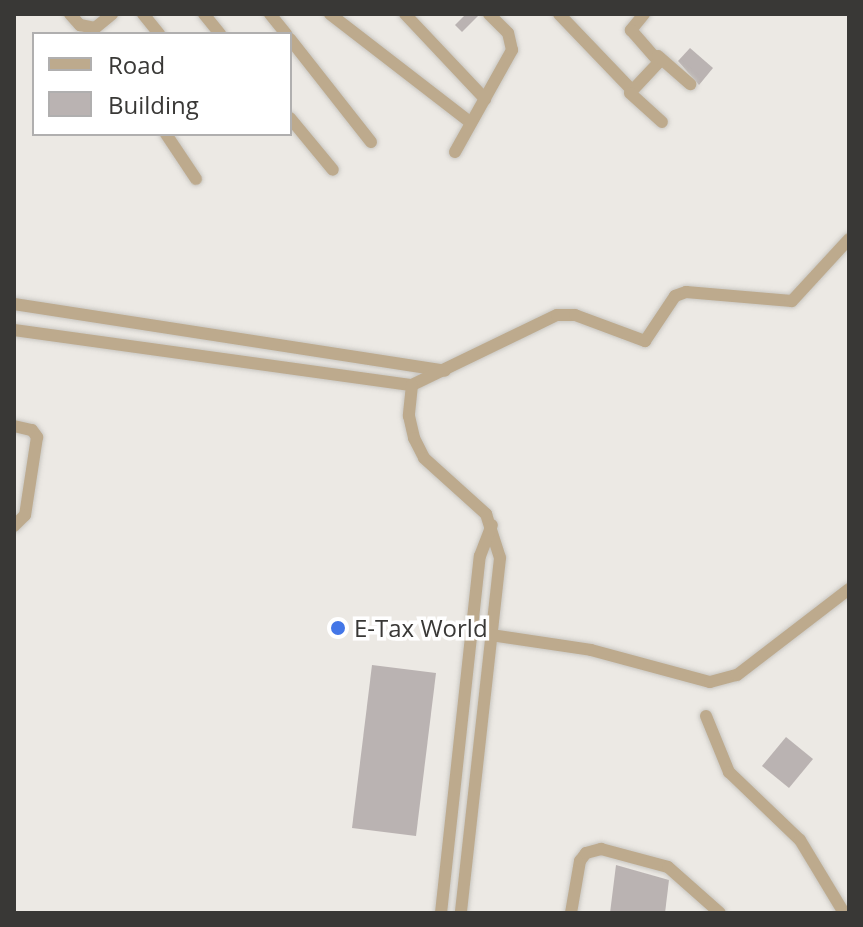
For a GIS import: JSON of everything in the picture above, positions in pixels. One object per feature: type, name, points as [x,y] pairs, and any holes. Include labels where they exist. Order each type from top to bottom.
[{"type":"street","points":[[70,14],[80,25],[97,31],[112,14]]},
{"type":"street","points":[[143,14],[157,32]]},
{"type":"street","points":[[204,14],[218,32]]},
{"type":"street","points":[[270,14],[284,32]]},
{"type":"street","points":[[330,14],[471,123]]},
{"type":"street","points":[[405,14],[485,99]]},
{"type":"street","points":[[455,152],[512,50],[508,33],[489,14]]},
{"type":"street","points":[[559,14],[631,89],[633,97],[662,122]]},
{"type":"street","points":[[644,14],[631,30],[690,84]]},
{"type":"street","points":[[292,42],[371,142]]},
{"type":"street","points":[[631,89],[655,68],[658,56]]},
{"type":"street","points":[[292,120],[333,170]]},
{"type":"street","points":[[167,136],[196,179]]},
{"type":"street","points":[[14,330],[412,385],[557,315],[575,315],[645,341],[675,296],[686,292],[792,301],[849,239]]},
{"type":"street","points":[[14,304],[445,371]]},
{"type":"street","points":[[412,385],[409,416],[424,458],[473,498],[492,525],[500,558],[461,913]]},
{"type":"street","points":[[14,426],[32,430],[37,437],[25,515],[14,526]]},
{"type":"street","points":[[441,913],[480,556],[492,525]]},
{"type":"street","points":[[491,635],[591,650],[710,682],[737,675],[849,589]]},
{"type":"street","points":[[472,648],[489,651]]},
{"type":"street","points":[[706,716],[729,772],[800,840],[844,913]]},
{"type":"street","points":[[571,913],[580,861],[592,849],[638,856],[668,867],[720,913]]},
{"type":"building","points":[[466,14],[480,14],[462,32],[455,25]]},
{"type":"building","points":[[690,48],[713,68],[699,85],[678,61]]},
{"type":"building","points":[[372,665],[436,673],[416,836],[352,828]]},
{"type":"building","points":[[786,737],[813,759],[789,788],[762,766]]},
{"type":"building","points":[[616,865],[669,880],[665,913],[610,913]]},
{"type":"place","name":"E-Tax World","points":[[338,628]]}]
